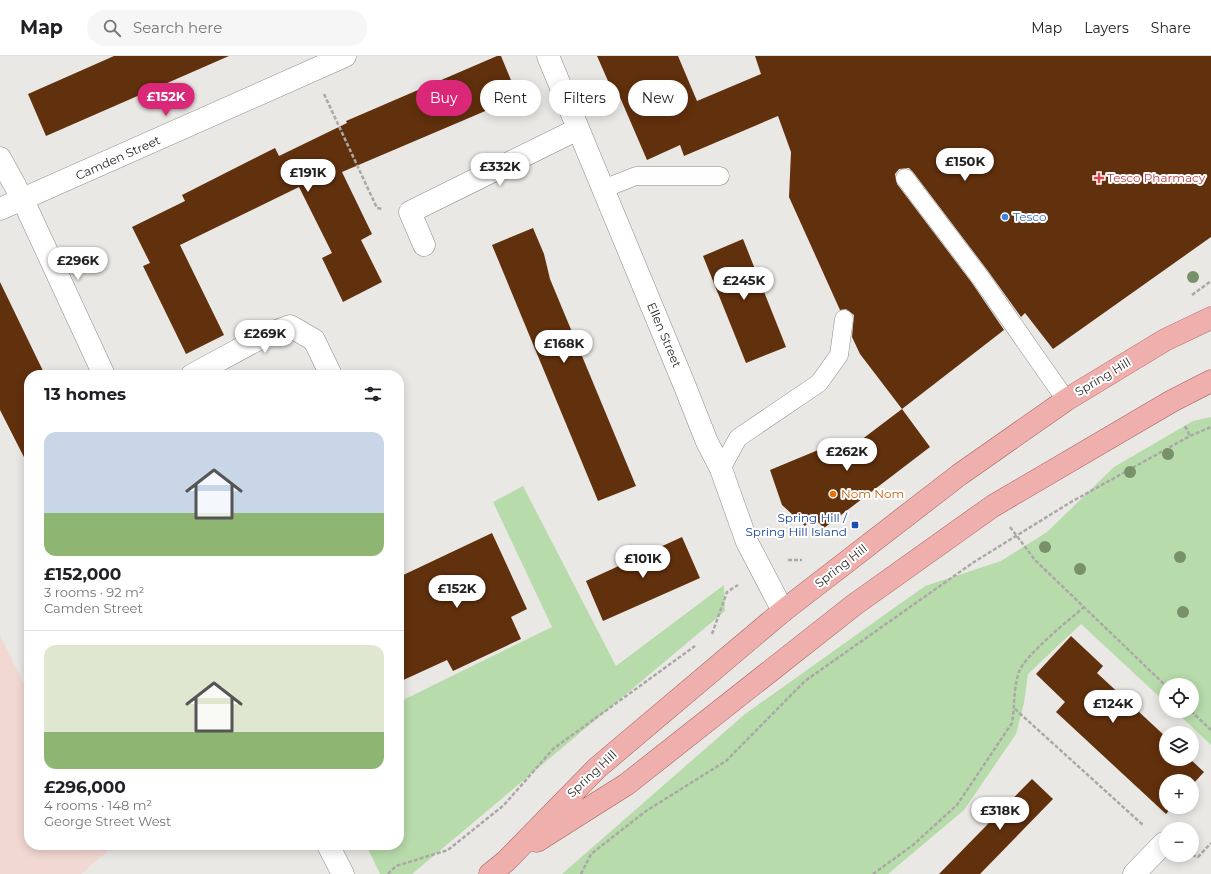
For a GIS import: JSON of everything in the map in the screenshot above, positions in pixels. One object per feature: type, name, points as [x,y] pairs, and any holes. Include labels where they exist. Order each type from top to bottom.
[{"type":"main road","name":"Spring Hill","points":[[502,870],[597,768],[783,611],[959,475],[1066,400],[1165,340],[1211,318]]},
{"type":"main road","name":"Spring Hill","points":[[502,870],[627,784],[854,605],[993,506],[1166,404],[1211,381]]},
{"type":"street","name":"Camden Street","points":[[0,209],[345,56]]},
{"type":"street","name":"Ellen Street","points":[[548,56],[707,442],[721,468],[747,542],[783,611]]},
{"type":"street","points":[[424,245],[410,212],[578,129]]},
{"type":"street","points":[[0,158],[23,200],[102,370]]},
{"type":"street","points":[[201,370],[264,336],[290,326],[314,340],[329,370]]},
{"type":"street","points":[[1134,874],[1159,848]]},
{"type":"street","points":[[331,850],[343,874]]},
{"type":"lane","points":[[603,189],[636,176],[720,176]]},
{"type":"lane","points":[[905,178],[980,277],[1066,400]]},
{"type":"lane","points":[[721,468],[738,438],[819,383],[839,356],[844,319]]},
{"type":"path","points":[[313,70],[377,208],[410,212]]},
{"type":"path","points":[[581,874],[591,854],[646,811],[726,761],[805,681],[974,562],[1072,502],[1190,436],[1211,427]]},
{"type":"path","points":[[1009,525],[1035,560],[1159,679]]},
{"type":"path","points":[[705,639],[712,634],[727,592],[760,568]]},
{"type":"path","points":[[873,874],[913,845],[957,805],[1012,723],[1015,709],[1014,689],[1019,670],[1044,642],[1084,607]]},
{"type":"path","points":[[388,874],[396,866],[448,850],[504,805],[553,749],[699,644]]},
{"type":"path","points":[[1015,709],[1159,839]]},
{"type":"path","points":[[1198,718],[1211,730]]},
{"type":"path","points":[[1199,856],[1211,843]]},
{"type":"shaded area","points":[[0,635],[24,684],[24,850],[109,850],[81,874],[0,874]]},
{"type":"green space","points":[[1211,417],[1211,745],[1199,734],[1199,726],[1191,726],[1182,718],[1199,718],[1199,678],[1159,678],[1159,696],[1081,624],[1028,674],[1024,703],[1016,734],[964,810],[888,874],[562,874],[745,714],[925,586],[1001,561],[1047,532],[1114,467],[1193,421]]},
{"type":"green space","points":[[523,486],[616,666],[724,585],[725,611],[412,874],[380,874],[368,850],[404,850],[404,700],[552,627],[493,502]]},
{"type":"building","points":[[114,56],[229,56],[46,136],[28,94]]},
{"type":"building","points":[[497,56],[501,56],[511,80],[480,80],[480,113],[342,172],[372,234],[361,240],[382,282],[343,302],[322,258],[332,253],[299,187],[180,245],[224,335],[186,354],[143,266],[150,263],[132,227],[185,201],[182,195],[275,148],[279,156],[347,123],[346,121],[416,91],[416,116],[472,116],[472,80],[441,80]]},
{"type":"building","name":"Tesco","points":[[597,56],[678,56],[697,101],[761,74],[755,56],[1211,56],[1211,237],[1053,349],[1025,313],[1021,317],[913,172],[909,168],[899,169],[895,174],[897,184],[972,283],[1004,330],[902,409],[860,354],[852,337],[854,315],[846,309],[840,310],[789,197],[791,152],[778,116],[684,156],[680,145],[647,160],[628,116],[688,116],[688,80],[628,80],[628,116],[620,97],[620,80],[608,80]]},
{"type":"building","points":[[533,228],[544,254],[550,279],[636,486],[598,501],[492,245]]},
{"type":"building","points":[[743,239],[786,347],[746,363],[703,256]]},
{"type":"building","points":[[0,282],[43,370],[24,370],[24,457],[0,410]]},
{"type":"building","points":[[902,409],[930,447],[824,528],[813,517],[805,526],[782,505],[770,470],[823,448],[832,462]]},
{"type":"building","points":[[492,533],[527,609],[511,617],[521,639],[453,671],[447,660],[404,680],[404,575]]},
{"type":"building","points":[[682,537],[700,578],[603,621],[586,581]]},
{"type":"building","points":[[1071,636],[1103,666],[1097,673],[1159,731],[1159,766],[1198,766],[1204,772],[1199,777],[1199,774],[1159,774],[1159,808],[1056,712],[1065,702],[1036,674]]},
{"type":"building","points":[[1032,779],[1053,799],[980,874],[939,874]]},
{"type":"place","name":"Tesco Pharmacy","points":[[1099,178]]},
{"type":"place","name":"Tesco","points":[[1005,217]]},
{"type":"place","name":"Nom Nom","points":[[833,494]]},
{"type":"place","name":"Spring Hill / Spring Hill Island","points":[[855,525]]}]
